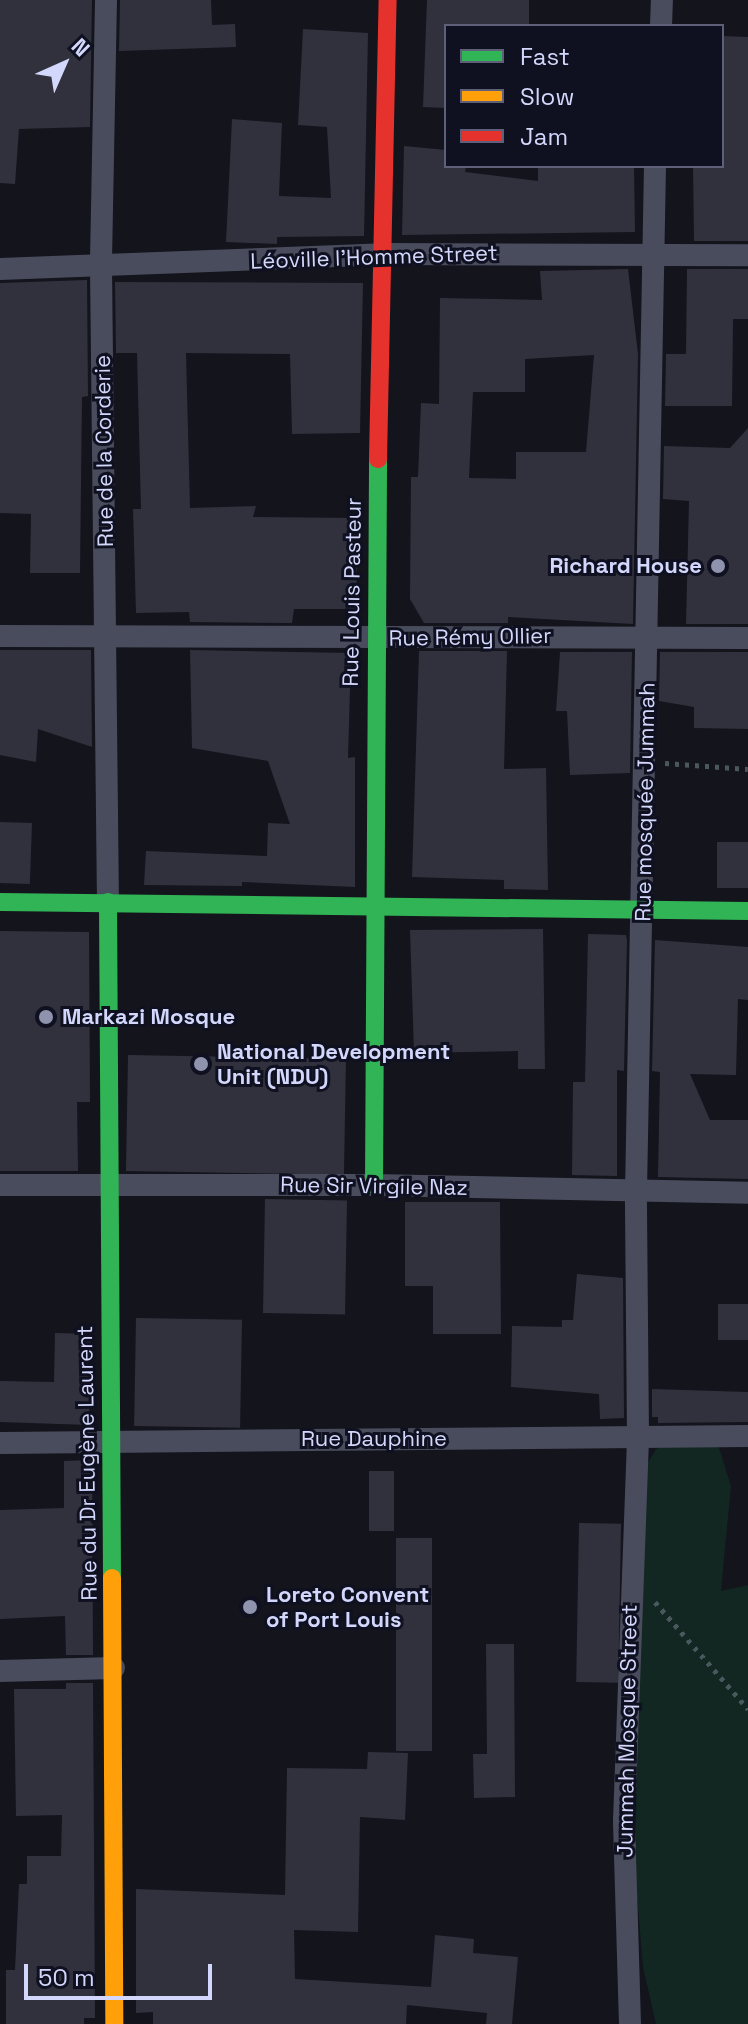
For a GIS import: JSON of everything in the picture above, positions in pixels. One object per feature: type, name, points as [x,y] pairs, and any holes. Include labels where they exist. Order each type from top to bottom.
[{"type":"main road","name":"Rue Louis Pasteur","points":[[374,1185],[374,638],[388,0]]},
{"type":"main road","points":[[0,902],[374,904],[748,911]]},
{"type":"main road","name":"Rue du Dr Eugène Laurent","points":[[108,902],[114,2024]]},
{"type":"street","name":"Rue de la Corderie","points":[[106,0],[101,268],[108,902]]},
{"type":"street","points":[[661,24],[662,0]]},
{"type":"street","name":"Rue mosquée Jummah","points":[[638,1437],[636,1192],[644,910],[651,252],[655,168]]},
{"type":"street","name":"Léoville l'Homme Street","points":[[0,269],[101,268],[383,254],[651,252],[748,255]]},
{"type":"street","name":"Rue Rémy Ollier","points":[[0,636],[374,638],[647,635],[748,638]]},
{"type":"street","name":"Rue Sir Virgile Naz","points":[[0,1185],[374,1185],[748,1193]]},
{"type":"street","name":"Rue Dauphine","points":[[0,1443],[748,1436]]},
{"type":"street","name":"Jummah Mosque Street","points":[[630,2024],[624,1835],[630,1574],[638,1437]]},
{"type":"street","points":[[0,1671],[114,1668]]},
{"type":"path","points":[[646,762],[748,769]]},
{"type":"path","points":[[630,1574],[748,1709]]},
{"type":"green space","points":[[715,1435],[731,1486],[721,1591],[748,1585],[748,2024],[656,2024],[643,1967],[631,1825],[641,1474],[656,1449],[676,1440]]},
{"type":"building","points":[[0,0],[92,0],[90,127],[19,129],[15,184],[0,183]]},
{"type":"building","points":[[120,0],[211,0],[212,25],[235,24],[236,47],[119,51]]},
{"type":"building","points":[[427,0],[529,0],[529,24],[444,24],[444,108],[423,107]]},
{"type":"building","points":[[303,29],[368,33],[364,236],[277,237],[277,244],[226,242],[232,119],[282,123],[279,196],[331,198],[327,127],[298,125]]},
{"type":"building","points":[[724,36],[748,37],[748,241],[694,241],[693,168],[724,168]]},
{"type":"building","points":[[404,146],[444,150],[444,168],[466,168],[465,172],[538,181],[538,168],[634,168],[635,232],[402,235]]},
{"type":"building","points":[[628,269],[638,354],[633,624],[508,617],[508,623],[424,623],[410,599],[411,477],[418,477],[421,403],[439,404],[440,298],[542,300],[540,271]],"holes":[[[594,355],[586,452],[516,452],[516,479],[469,478],[473,392],[525,392],[525,359]]]},
{"type":"building","points":[[687,269],[748,269],[748,319],[733,319],[732,406],[665,406],[666,354],[686,354]]},
{"type":"building","points":[[87,280],[88,396],[82,397],[80,573],[30,573],[31,514],[0,513],[0,283]]},
{"type":"building","points":[[115,282],[363,283],[360,433],[292,434],[290,354],[186,353],[190,508],[256,506],[253,517],[358,518],[356,609],[294,609],[292,623],[190,622],[189,612],[136,613],[133,509],[141,509],[137,353],[116,353]]},
{"type":"building","points":[[748,428],[748,624],[686,624],[689,501],[663,499],[664,446],[730,448]]},
{"type":"building","points":[[0,650],[91,650],[92,747],[38,729],[36,762],[0,755]]},
{"type":"building","points":[[190,650],[351,653],[348,758],[355,757],[355,887],[242,882],[242,886],[144,885],[146,851],[267,856],[268,823],[290,824],[268,761],[192,748]]},
{"type":"building","points":[[419,651],[507,651],[504,769],[546,768],[548,890],[504,889],[504,880],[412,877]]},
{"type":"building","points":[[560,652],[632,652],[630,773],[570,775],[567,711],[556,711]]},
{"type":"building","points":[[660,652],[748,652],[748,729],[694,728],[694,707],[659,701]]},
{"type":"building","points":[[0,822],[32,823],[30,884],[0,883]]},
{"type":"building","points":[[717,842],[748,842],[748,888],[717,888]]},
{"type":"building","points":[[543,929],[545,1069],[518,1069],[518,1051],[414,1053],[410,930]]},
{"type":"building","name":"Markazi Mosque","points":[[0,931],[89,932],[90,1102],[77,1102],[78,1171],[0,1171]]},
{"type":"building","points":[[588,934],[626,935],[627,940],[624,1071],[617,1070],[617,1176],[572,1175],[573,1082],[585,1082]]},
{"type":"building","points":[[655,940],[748,947],[748,1000],[738,999],[736,1075],[690,1074],[710,1120],[748,1120],[748,1179],[658,1177],[660,1072],[652,1071]]},
{"type":"building","points":[[128,1055],[346,1059],[344,1175],[126,1171]]},
{"type":"building","points":[[265,1199],[347,1200],[345,1314],[263,1313]]},
{"type":"building","points":[[405,1202],[500,1202],[501,1334],[433,1334],[433,1286],[405,1286]]},
{"type":"building","points":[[577,1274],[623,1278],[624,1418],[600,1419],[599,1394],[511,1387],[512,1326],[562,1327],[562,1320],[573,1320]]},
{"type":"building","points":[[718,1304],[748,1304],[748,1340],[718,1340]]},
{"type":"building","points":[[136,1318],[242,1320],[240,1428],[134,1426]]},
{"type":"building","points":[[55,1333],[91,1334],[89,1425],[0,1422],[0,1381],[54,1382]]},
{"type":"building","points":[[652,1389],[748,1392],[748,1422],[658,1423],[658,1417],[652,1417]]},
{"type":"building","points":[[92,1460],[93,1655],[66,1655],[65,1616],[0,1619],[0,1510],[64,1508],[64,1461]]},
{"type":"building","points":[[369,1471],[394,1471],[394,1531],[369,1531]]},
{"type":"building","points":[[579,1523],[621,1524],[618,1683],[576,1682]]},
{"type":"building","points":[[396,1538],[432,1538],[432,1751],[396,1751]]},
{"type":"building","points":[[486,1644],[514,1644],[515,1797],[474,1798],[473,1754],[487,1754]]},
{"type":"building","points":[[66,1683],[93,1683],[95,2018],[84,2018],[84,2024],[6,2024],[6,1970],[15,1970],[19,1884],[27,1884],[27,1856],[61,1856],[62,1815],[16,1816],[14,1689],[66,1689]]},
{"type":"building","points":[[368,1752],[408,1753],[405,1820],[360,1817],[358,1932],[294,1930],[295,1979],[431,1987],[435,1935],[474,1939],[473,1953],[518,1957],[512,2024],[486,2024],[487,2013],[407,2005],[406,2024],[153,2024],[153,2012],[136,2013],[136,1889],[285,1895],[287,1768],[367,1769]]},
{"type":"traffic: fast","points":[[374,1185],[378,459]]},
{"type":"traffic: fast","points":[[0,902],[748,911]]},
{"type":"traffic: fast","points":[[108,902],[112,1578]]},
{"type":"traffic: slow","points":[[112,1578],[114,2024]]},
{"type":"traffic: jam","points":[[378,459],[388,0]]},
{"type":"place","name":"Richard House","points":[[718,566]]},
{"type":"place","name":"Markazi Mosque","points":[[46,1017]]},
{"type":"place","name":"National Development Unit (NDU)","points":[[201,1064]]},
{"type":"place","name":"Loreto Convent of Port Louis","points":[[250,1607]]}]
